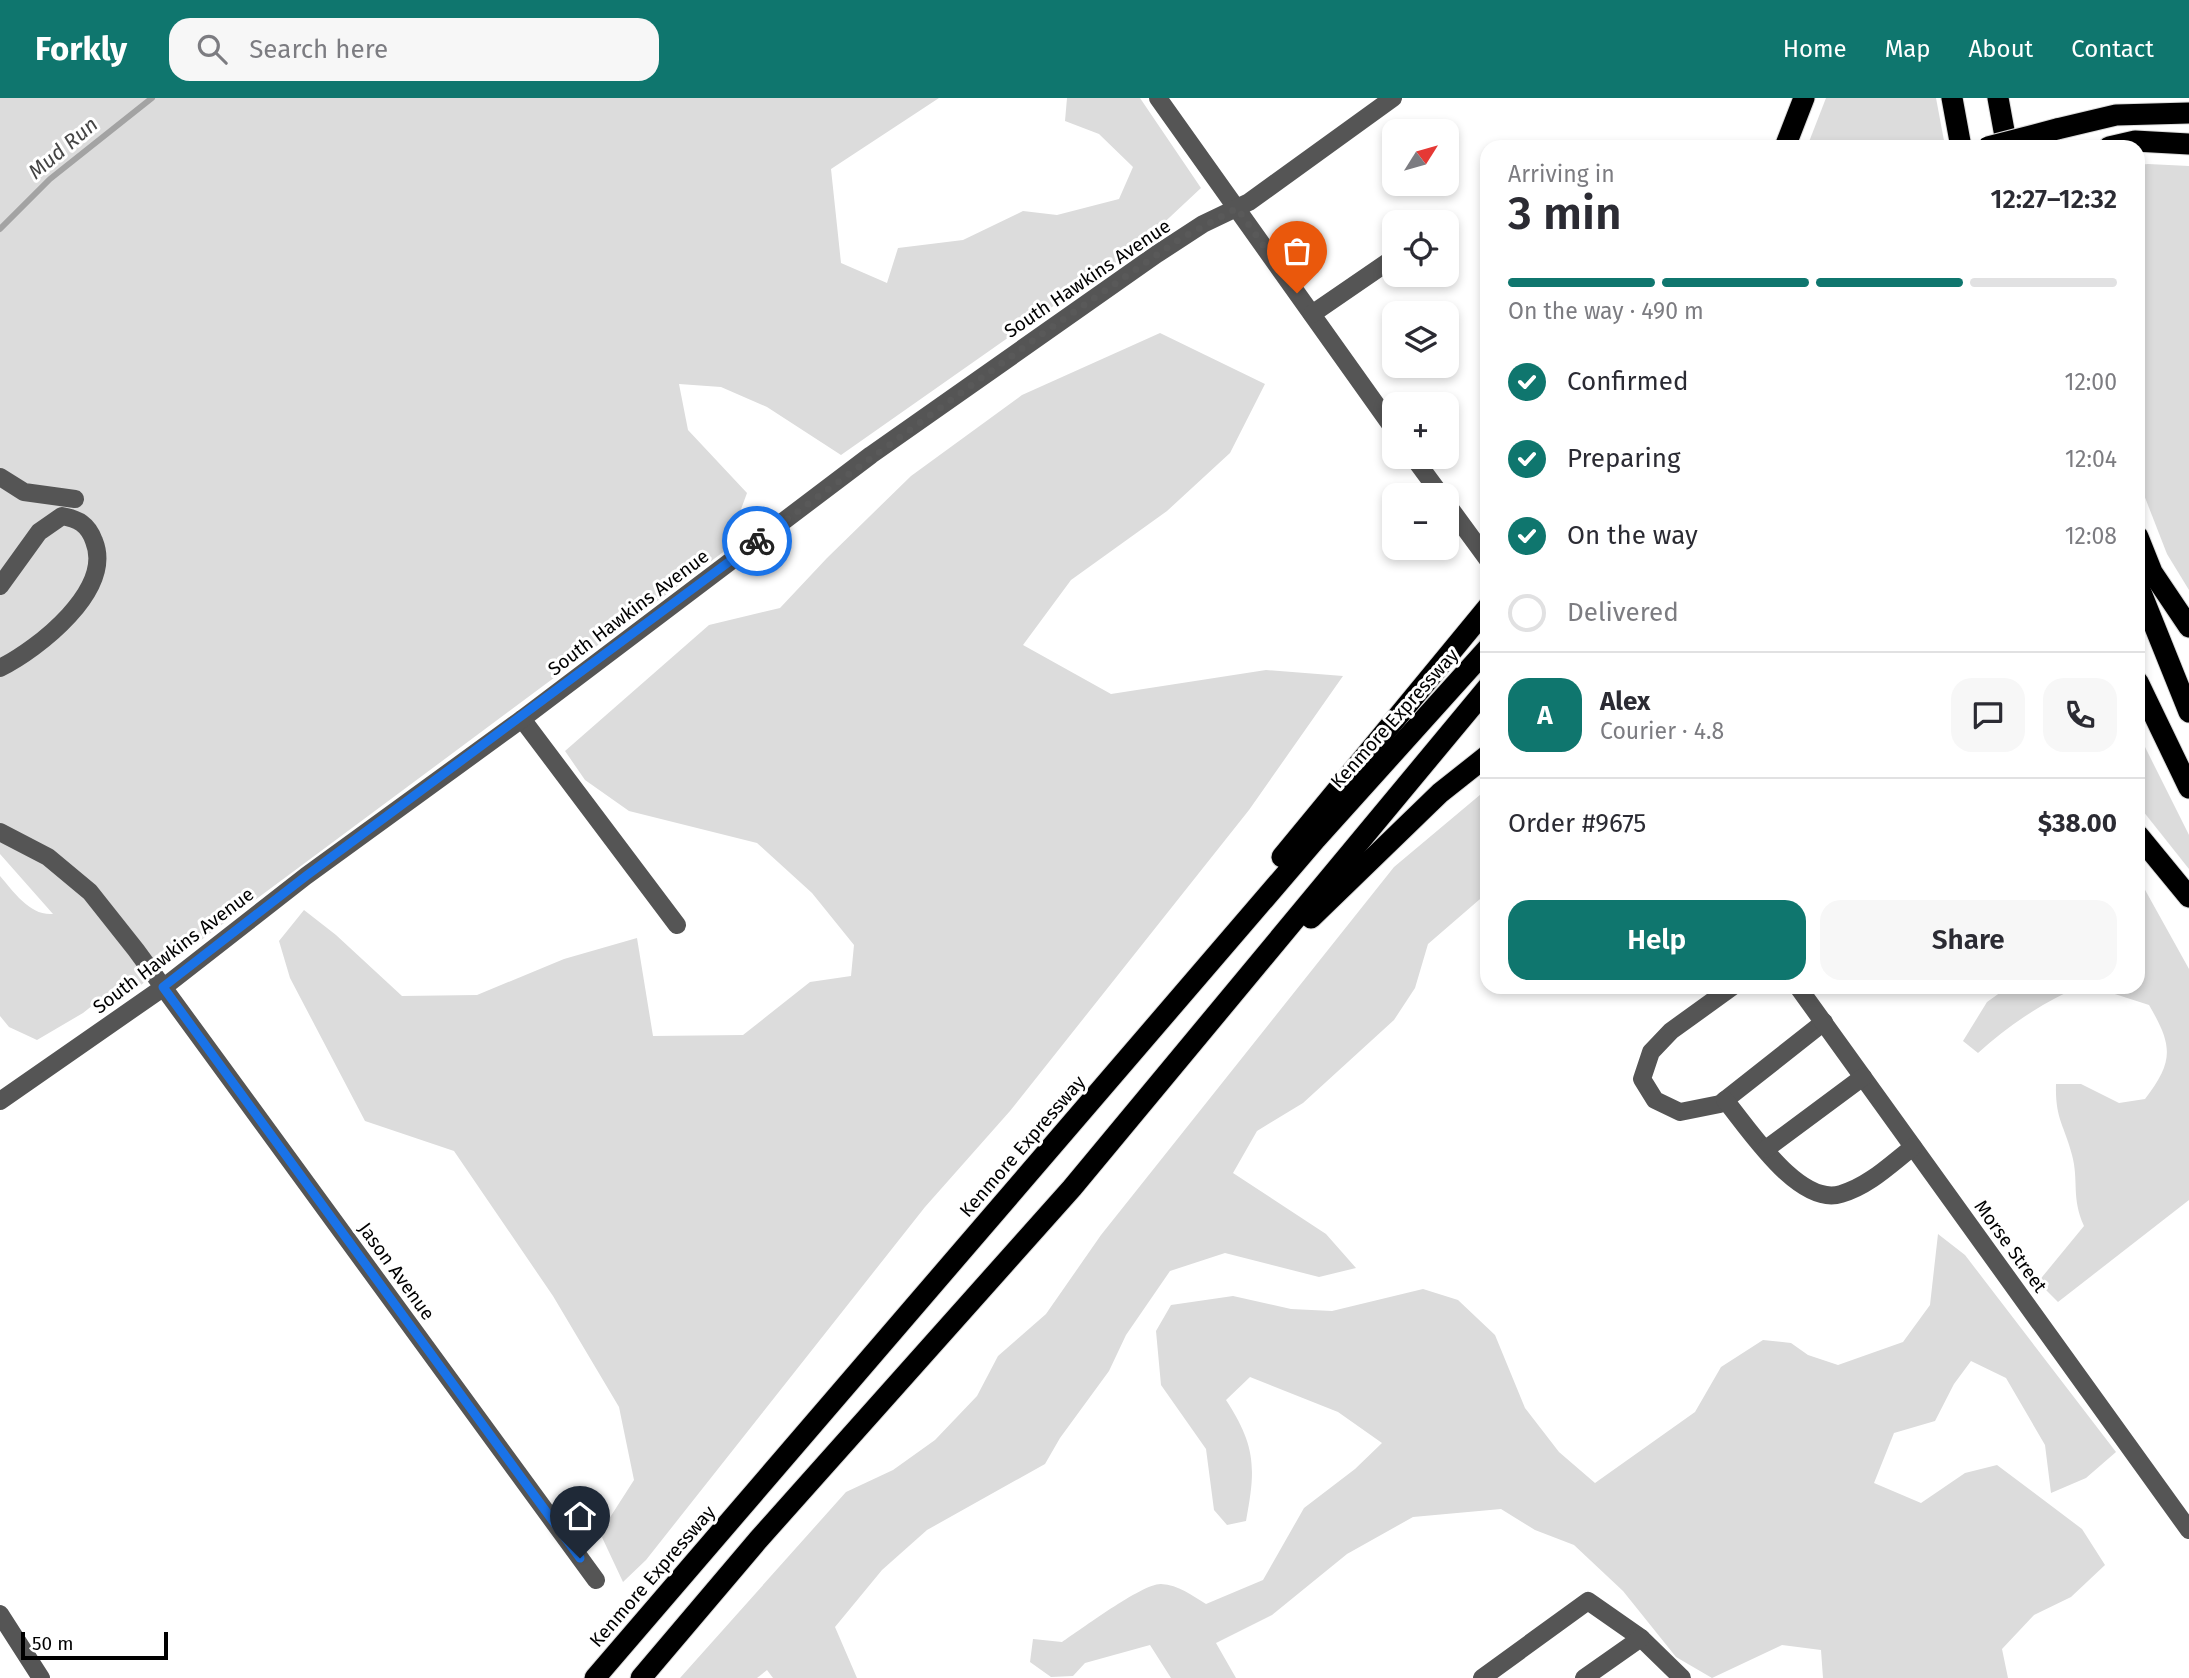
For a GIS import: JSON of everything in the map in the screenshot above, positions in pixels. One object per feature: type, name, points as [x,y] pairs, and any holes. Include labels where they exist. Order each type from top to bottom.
[{"type":"highway","points":[[1788,140],[1804,98]]},
{"type":"highway","points":[[1952,98],[1960,140]]},
{"type":"highway","points":[[1998,98],[2006,140]]},
{"type":"highway","points":[[2015,140],[2116,115],[2189,113]]},
{"type":"highway","points":[[2145,142],[2189,144]]},
{"type":"highway","points":[[2145,554],[2152,572],[2189,627]]},
{"type":"highway","points":[[2145,606],[2189,712]]},
{"type":"highway","points":[[1102,1088],[1250,896],[1480,617]]},
{"type":"highway","name":"Kenmore Expressway","points":[[595,1678],[1317,839],[1480,656]]},
{"type":"highway","points":[[641,1678],[758,1540],[1072,1188],[1480,697]]},
{"type":"highway","points":[[2145,697],[2189,788]]},
{"type":"highway","points":[[1236,990],[1440,793],[1480,761]]},
{"type":"highway","points":[[2145,844],[2189,897]]},
{"type":"street","points":[[1158,98],[1382,412]]},
{"type":"street","name":"South Hawkins Avenue","points":[[0,1101],[163,987],[306,876],[522,719],[871,455],[1157,254],[1237,208],[1393,98]]},
{"type":"street","points":[[1312,314],[1382,266]]},
{"type":"street","points":[[0,477],[24,492],[75,499]]},
{"type":"street","points":[[0,586],[48,524],[62,516],[77,519],[89,529],[99,558],[92,583],[70,614],[35,647],[0,667]]},
{"type":"street","points":[[1459,521],[1480,550]]},
{"type":"street","points":[[522,719],[677,925]]},
{"type":"street","name":"Jason Avenue","points":[[0,832],[48,857],[90,892],[163,987],[596,1580]]},
{"type":"street","points":[[1722,994],[1651,1052],[1642,1079],[1655,1100],[1680,1112],[1725,1100],[1824,1022]]},
{"type":"street","name":"Morse Street","points":[[1803,994],[2189,1530]]},
{"type":"street","points":[[1766,1149],[1863,1077]]},
{"type":"street","points":[[1725,1100],[1766,1149],[1799,1182],[1824,1196],[1841,1195],[1870,1181],[1913,1147]]},
{"type":"street","points":[[1482,1678],[1588,1601],[1641,1638],[1682,1678]]},
{"type":"street","points":[[0,1614],[41,1678]]},
{"type":"street","points":[[1584,1678],[1641,1638]]},
{"type":"shaded area","points":[[0,98],[939,98],[831,169],[841,263],[887,283],[898,248],[963,240],[1023,211],[1057,215],[1119,199],[1133,167],[1099,134],[1065,121],[1067,98],[1140,98],[1201,188],[1139,246],[841,455],[767,407],[721,387],[679,384],[688,430],[747,493],[726,550],[126,996],[117,986],[83,1013],[37,1040],[9,1027],[0,1016],[0,876],[30,907],[45,914],[53,914],[0,854]]},
{"type":"shaded area","points":[[1826,98],[1936,98],[1944,140],[1810,140]]},
{"type":"shaded area","points":[[2145,164],[2189,166],[2189,590],[2167,554],[2145,497]]},
{"type":"shaded area","points":[[1160,333],[1265,384],[1230,453],[1167,511],[1071,580],[1023,645],[1111,694],[1266,670],[1343,676],[1249,810],[1010,1111],[925,1207],[646,1560],[623,1582],[600,1533],[634,1480],[619,1407],[553,1296],[454,1151],[365,1121],[290,978],[279,941],[304,910],[336,935],[402,996],[477,995],[564,959],[637,938],[653,1036],[743,1035],[810,982],[851,976],[854,945],[812,893],[757,843],[629,811],[585,780],[565,751],[709,625],[780,608],[911,476],[1022,395]]},
{"type":"shaded area","points":[[2145,747],[2189,835],[2189,869],[2145,814]]},
{"type":"shaded area","points":[[1480,795],[1480,899],[1428,944],[1415,988],[1394,1020],[1303,1103],[1257,1131],[1233,1173],[1326,1234],[1356,1268],[1319,1277],[1225,1253],[1170,1271],[1126,1335],[1109,1371],[1060,1438],[1045,1464],[927,1530],[882,1570],[835,1627],[857,1678],[773,1678],[767,1670],[757,1678],[680,1678],[846,1492],[893,1470],[935,1440],[977,1396],[998,1356],[1046,1314],[1101,1235],[1394,867]]},
{"type":"shaded area","points":[[2145,890],[2189,969],[2189,1200],[2058,1302],[2038,1282],[2084,1226],[2076,1198],[2072,1155],[2059,1114],[2056,1084],[2081,1084],[2119,1103],[2145,1099],[2161,1074],[2167,1053],[2163,1032],[2149,1005],[2115,994],[2145,994]]},
{"type":"shaded area","points":[[1998,994],[2064,994],[2025,1016],[1978,1053],[1963,1041],[1987,1002]]},
{"type":"shaded area","points":[[1938,1234],[1965,1255],[2116,1452],[2086,1478],[2051,1493],[2045,1445],[2006,1378],[1971,1361],[1954,1384],[1935,1421],[1894,1433],[1874,1483],[1921,1503],[1965,1473],[1997,1465],[2082,1529],[2105,1565],[2071,1597],[2034,1615],[2002,1649],[2008,1678],[1823,1678],[1821,1650],[1782,1645],[1712,1678],[1676,1657],[1623,1591],[1574,1545],[1535,1530],[1501,1509],[1413,1517],[1347,1554],[1272,1615],[1216,1643],[1236,1678],[1171,1678],[1150,1645],[1085,1663],[1073,1676],[1051,1677],[1030,1662],[1033,1639],[1062,1642],[1096,1618],[1152,1586],[1174,1586],[1206,1604],[1263,1580],[1304,1508],[1355,1469],[1382,1443],[1338,1412],[1250,1377],[1226,1400],[1243,1431],[1252,1472],[1246,1521],[1227,1525],[1214,1510],[1206,1449],[1161,1385],[1156,1331],[1171,1305],[1233,1296],[1291,1309],[1332,1311],[1423,1289],[1458,1300],[1495,1335],[1525,1408],[1559,1452],[1595,1483],[1695,1412],[1721,1367],[1763,1340],[1791,1343],[1808,1355],[1838,1365],[1903,1342],[1930,1305]]},
{"type":"waterway","name":"Mud Run","points":[[0,229],[50,179],[152,98]]},
{"type":"way so far","points":[[757,541],[871,455],[1157,254],[1203,225],[1237,208],[1297,293]]},
{"type":"route","points":[[580,1558],[163,987],[218,942],[522,719],[757,541]]}]
